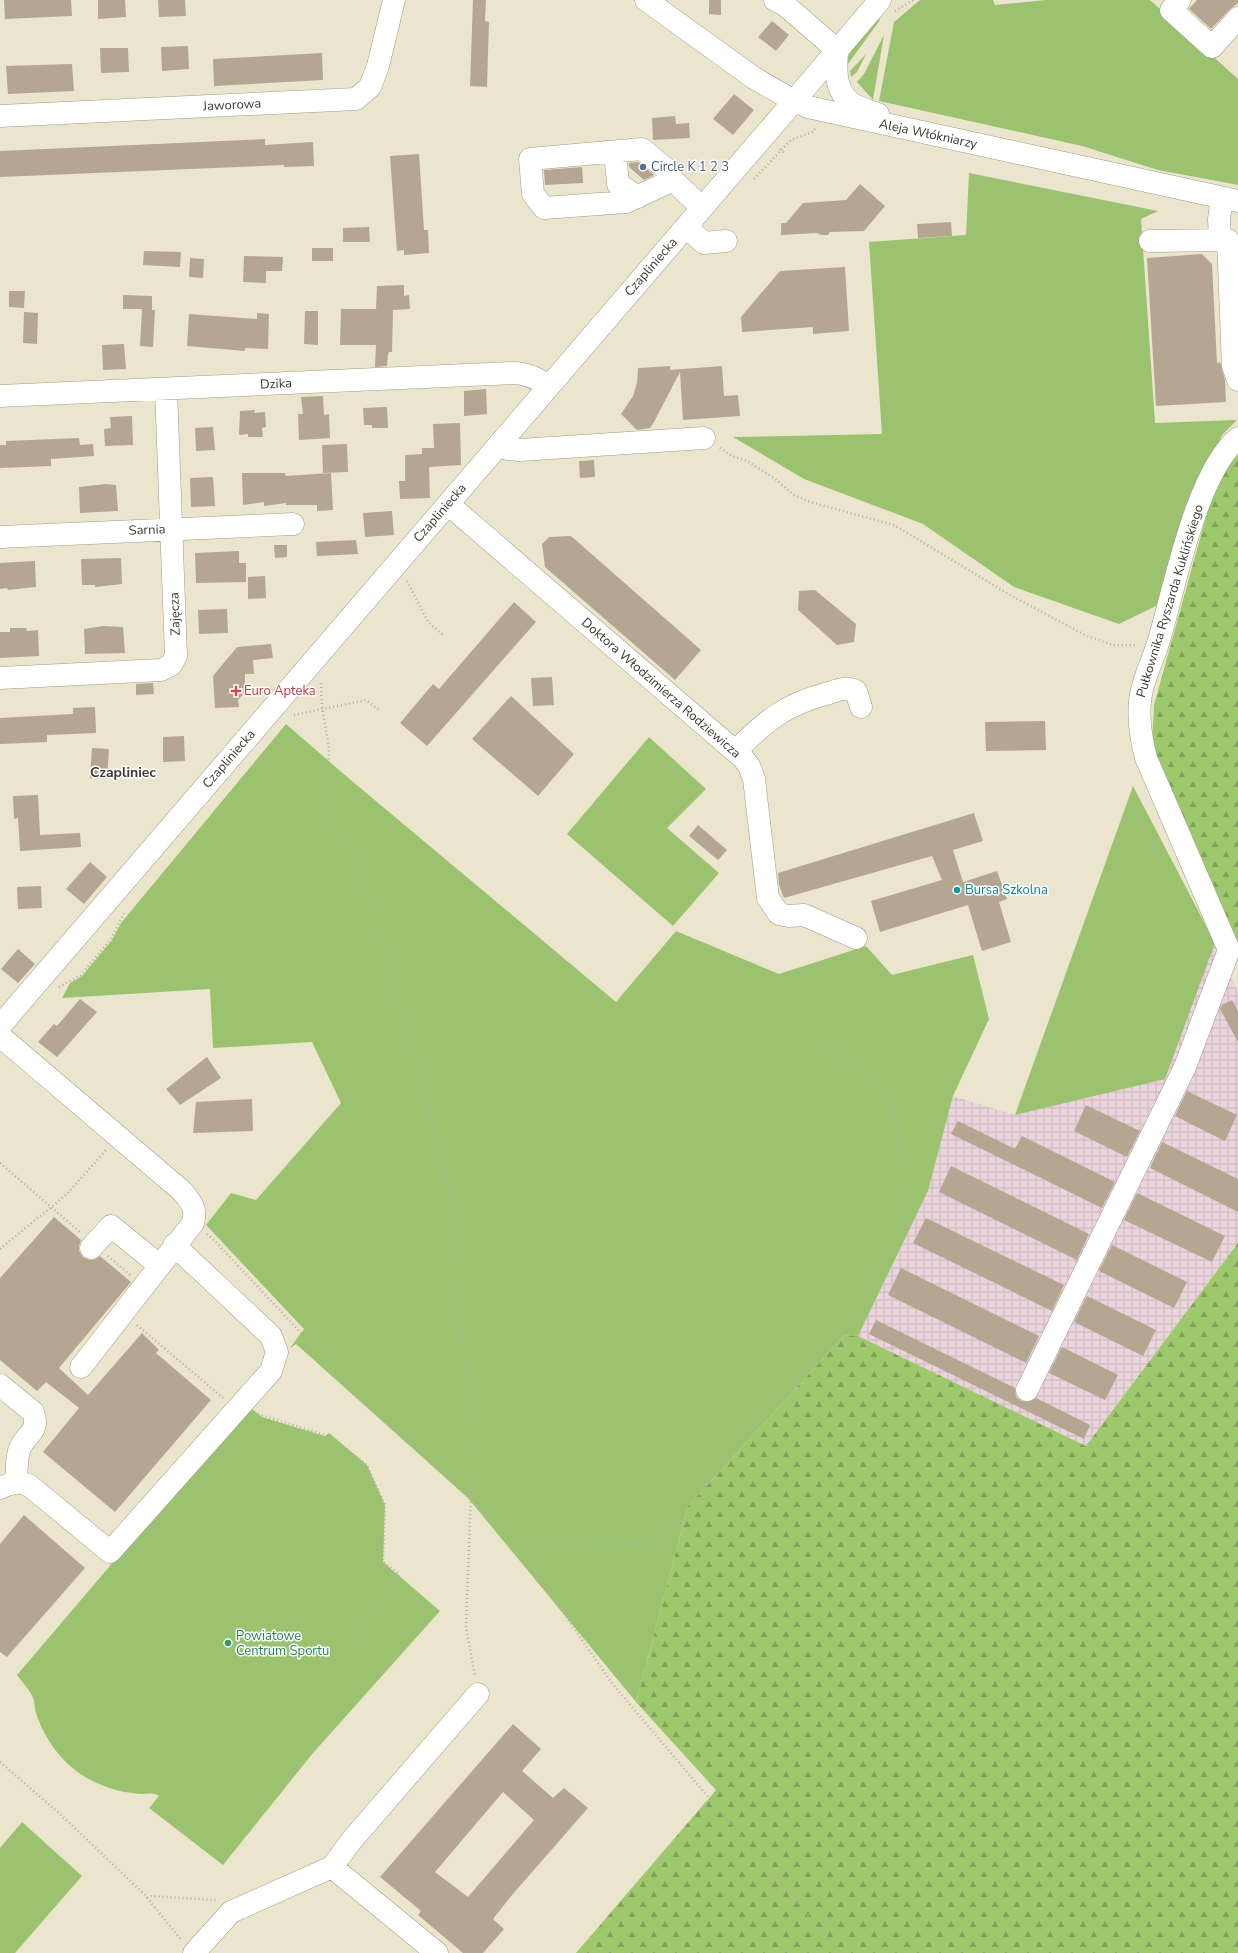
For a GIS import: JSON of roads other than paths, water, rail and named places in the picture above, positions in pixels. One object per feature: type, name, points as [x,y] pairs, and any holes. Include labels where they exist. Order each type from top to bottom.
[{"type":"street","name":"Jaworowa","points":[[0,116],[356,99],[370,87],[378,66],[394,0]]},
{"type":"street","name":"Aleja Włókniarzy","points":[[646,0],[754,78],[794,101],[833,114],[1230,200]]},
{"type":"street","points":[[775,0],[785,5],[837,50],[838,82],[851,103],[921,133]]},
{"type":"street","points":[[1180,0],[1171,10],[1212,47],[1238,18]]},
{"type":"street","name":"Czapliniecka","points":[[0,1026],[837,50],[886,7]]},
{"type":"street","points":[[673,180],[626,202],[544,208],[533,194],[530,159],[642,149],[665,168],[673,180],[702,208]]},
{"type":"street","points":[[615,152],[618,184],[638,197]]},
{"type":"street","points":[[1220,240],[1219,219],[1230,200]]},
{"type":"street","points":[[686,227],[704,243],[726,241]]},
{"type":"street","points":[[1150,241],[1228,240],[1234,366],[1238,380]]},
{"type":"street","name":"Dzika","points":[[0,396],[514,373],[533,377],[549,386]]},
{"type":"street","name":"Zajęcza","points":[[0,678],[161,670],[171,665],[176,656],[166,389]]},
{"type":"street","points":[[500,443],[507,449],[520,450],[704,438]]},
{"type":"street","name":"Pułkownika Ryszarda Kuklińskiego","points":[[1027,1390],[1185,1067],[1229,950],[1155,780],[1142,740],[1139,714],[1141,691],[1158,641],[1185,544],[1202,497],[1214,470],[1238,438]]},
{"type":"street","name":"Doktora Włodzimierza Rodziewicza","points":[[448,504],[736,751],[749,766],[754,779],[768,898],[779,914],[790,916],[804,915],[856,938]]},
{"type":"street","name":"Sarnia","points":[[0,537],[293,524]]},
{"type":"street","points":[[736,751],[759,727],[788,707],[808,698],[848,688],[856,691],[861,706]]},
{"type":"street","points":[[0,1036],[182,1191],[193,1204],[195,1215],[193,1223],[174,1245],[80,1367]]},
{"type":"street","points":[[93,1246],[111,1226],[159,1265]]},
{"type":"street","points":[[0,1385],[33,1412],[35,1417],[34,1430],[19,1450],[8,1485],[23,1482],[30,1486],[110,1552],[271,1371],[277,1352],[271,1336],[174,1245]]},
{"type":"street","points":[[191,1950],[231,1912],[332,1867],[352,1840],[478,1694]]},
{"type":"street","points":[[332,1867],[437,1953]]},
{"type":"place","name":"Circle K 1 2 3","points":[[643,167]]},
{"type":"place","name":"Euro Apteka","points":[[236,691]]},
{"type":"place","name":"Bursa Szkolna","points":[[957,890]]},
{"type":"place","name":"Powiatowe Centrum Sportu","points":[[228,1643]]},
{"type":"district","name":"Czapliniec","points":[[123,772]]}]
